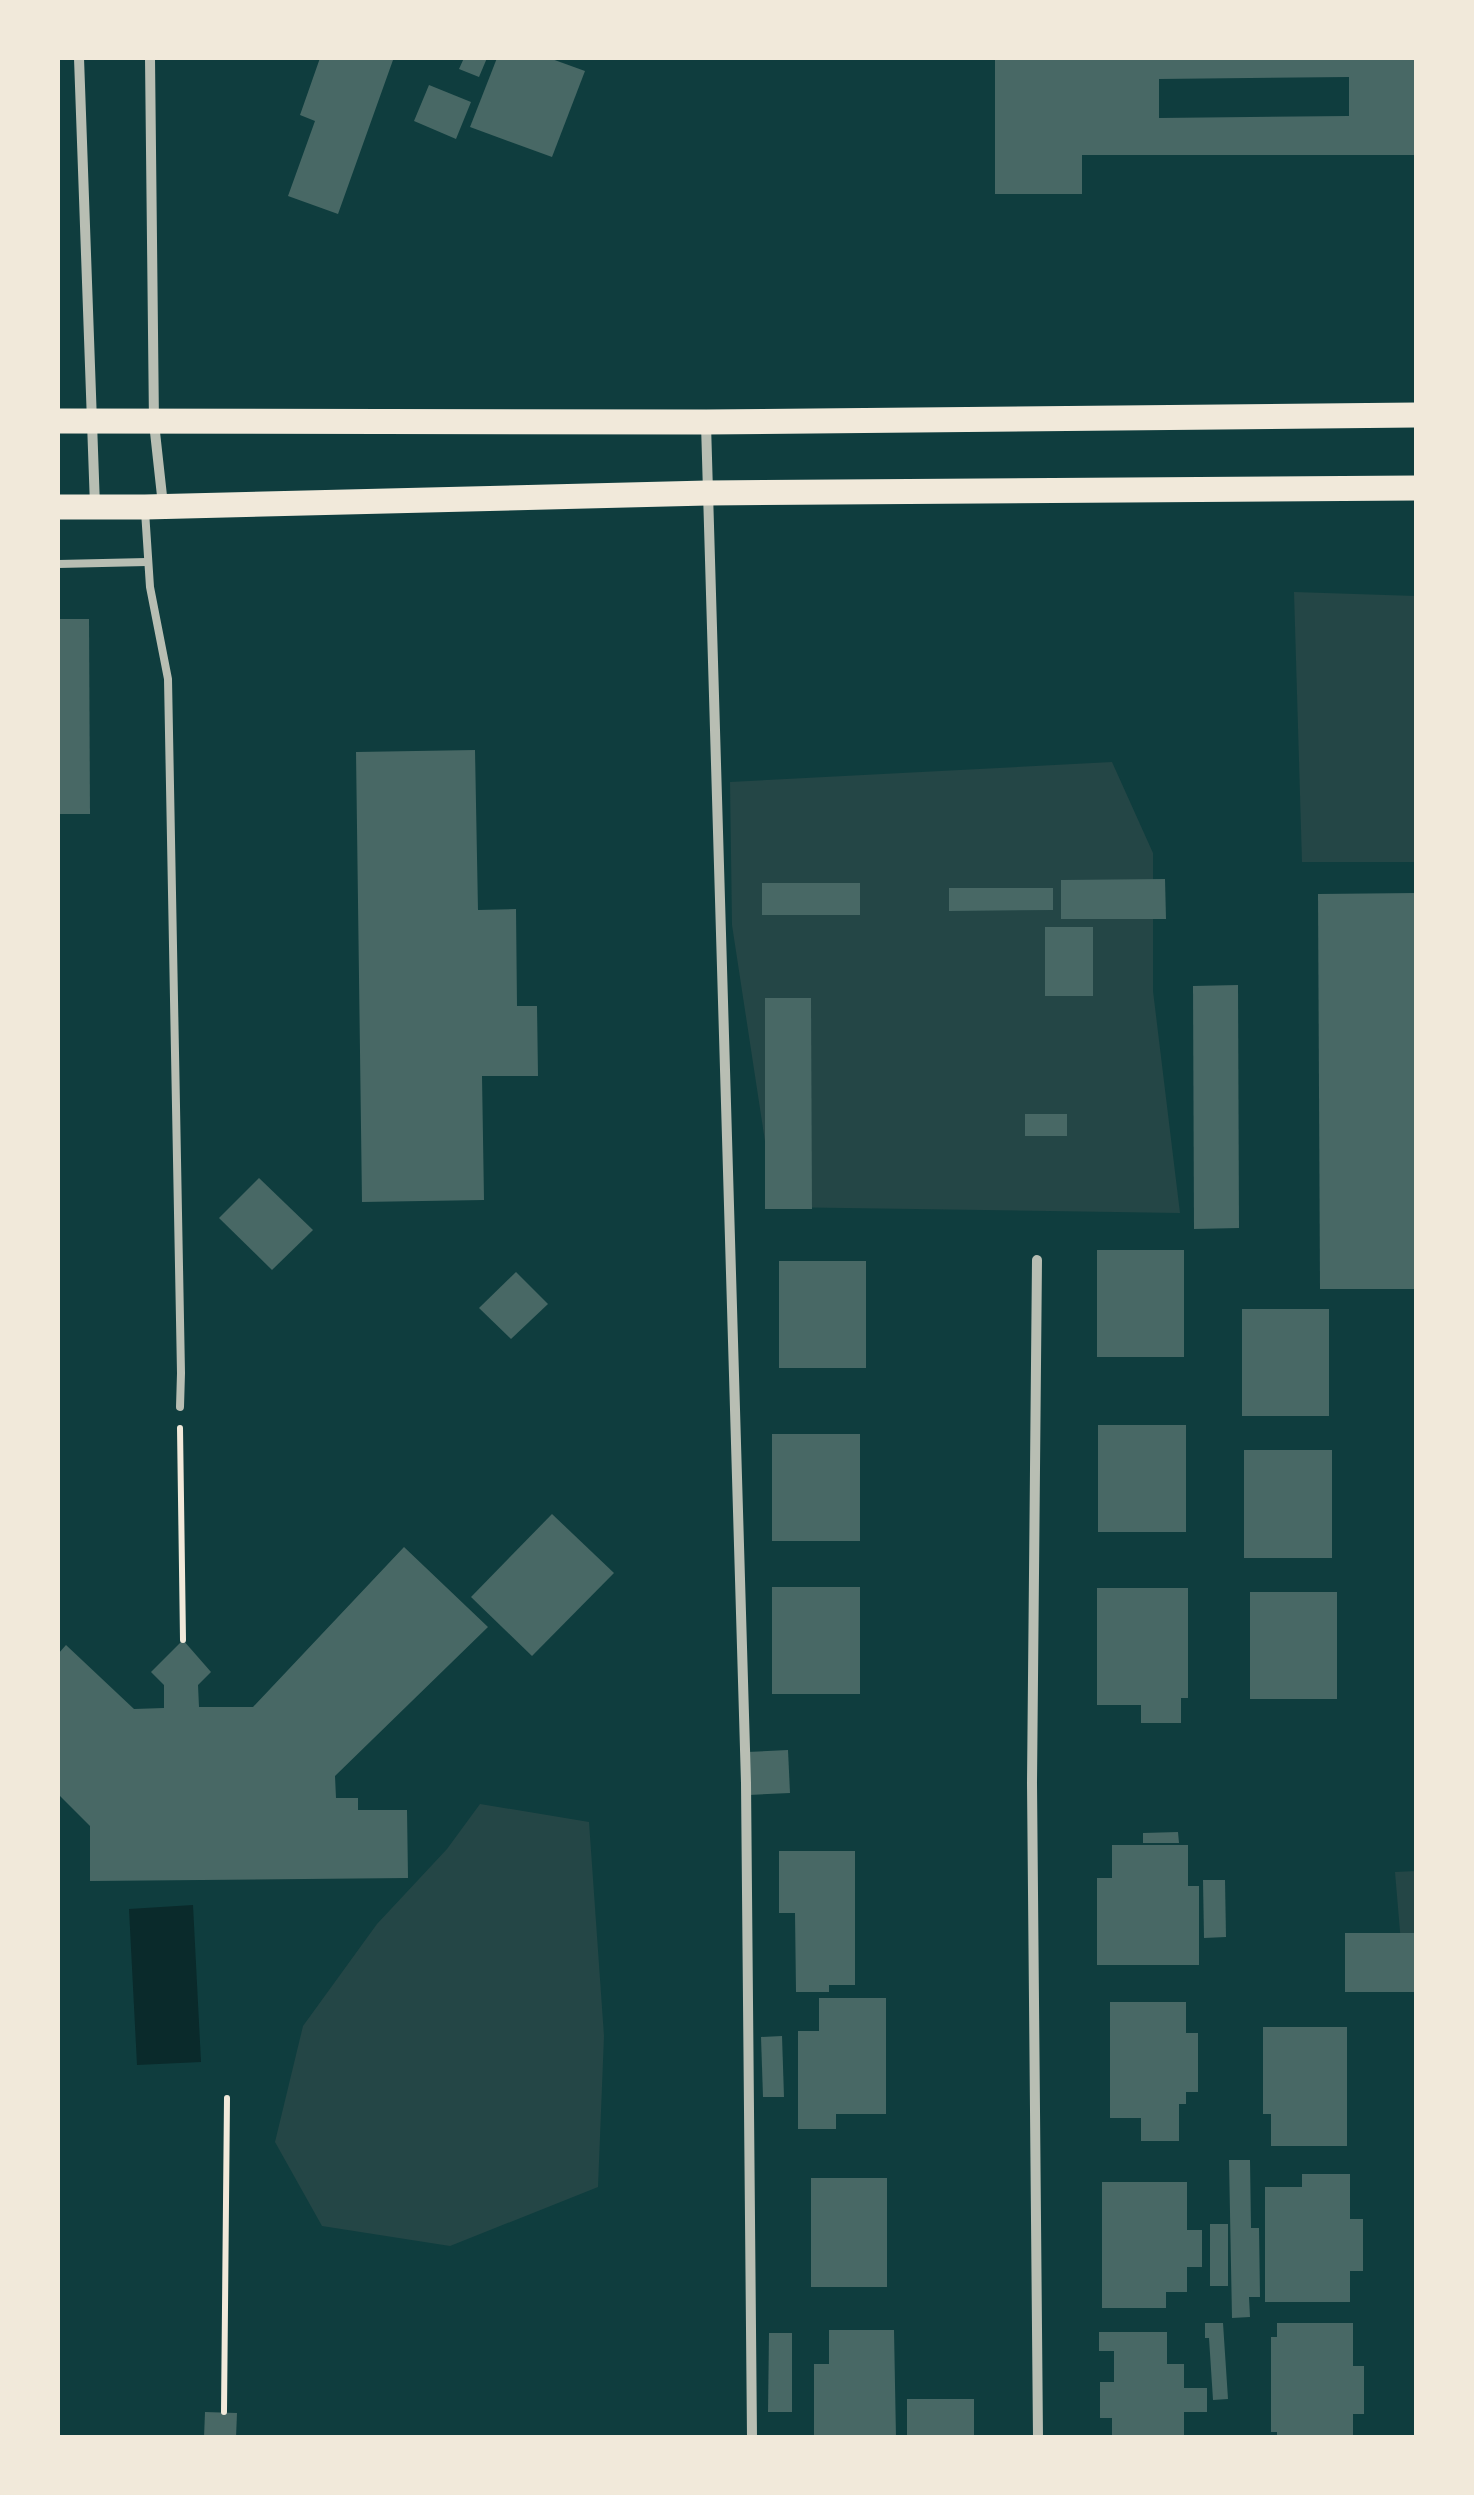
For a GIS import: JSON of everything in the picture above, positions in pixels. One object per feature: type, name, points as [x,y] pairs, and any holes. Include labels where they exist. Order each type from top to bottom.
[{"type":"main road","points":[[58,421],[706,422],[1416,415]]},
{"type":"main road","points":[[58,506],[706,493],[1416,488]]},
{"type":"street","points":[[79,58],[95,506]]},
{"type":"street","points":[[150,58],[154,506]]},
{"type":"street","points":[[706,422],[746,1782],[752,2438]]},
{"type":"street","points":[[1037,1260],[1032,1782],[1038,2438]]},
{"type":"lane","points":[[154,506],[147,562],[168,679],[180,1407]]},
{"type":"lane","points":[[58,564],[147,562]]},
{"type":"path","points":[[180,1407],[183,1640]]},
{"type":"path","points":[[224,2412],[227,2098]]},
{"type":"shaded area","points":[[1294,592],[1416,596],[1416,862],[1302,862]]},
{"type":"shaded area","points":[[1112,762],[1153,853],[1153,991],[1180,1213],[775,1207],[732,925],[730,782]]},
{"type":"shaded area","points":[[480,1804],[589,1822],[604,2036],[598,2187],[450,2246],[322,2226],[275,2142],[303,2026],[377,1924],[447,1849]]},
{"type":"shaded area","points":[[1416,1871],[1416,1967],[1403,1967],[1395,1872]]},
{"type":"shaded area","points":[[193,1905],[201,2062],[137,2065],[129,1909]]},
{"type":"building","points":[[320,58],[393,60],[338,214],[288,196],[315,121],[300,115]]},
{"type":"building","points":[[464,58],[487,58],[479,77],[459,69]]},
{"type":"building","points":[[497,58],[549,58],[585,71],[552,157],[470,127]]},
{"type":"building","points":[[995,58],[1416,58],[1416,155],[1082,155],[1082,194],[995,194]],"holes":[[[1349,77],[1349,116],[1159,118],[1159,79]]]},
{"type":"building","points":[[429,85],[471,102],[456,139],[414,121]]},
{"type":"building","points":[[58,619],[89,619],[90,814],[58,814]]},
{"type":"building","points":[[475,750],[478,910],[516,909],[517,1006],[537,1006],[538,1076],[482,1076],[484,1200],[362,1202],[356,752]]},
{"type":"building","points":[[1165,879],[1166,919],[1061,919],[1061,880]]},
{"type":"building","points":[[762,883],[860,883],[860,915],[762,915]]},
{"type":"building","points":[[949,888],[1053,888],[1053,910],[949,911]]},
{"type":"building","points":[[1416,893],[1416,1289],[1320,1289],[1318,894]]},
{"type":"building","points":[[1045,927],[1093,927],[1093,996],[1045,996]]},
{"type":"building","points":[[1238,985],[1239,1228],[1194,1229],[1193,986]]},
{"type":"building","points":[[765,998],[811,998],[812,1209],[765,1209]]},
{"type":"building","points":[[1025,1114],[1067,1114],[1067,1136],[1025,1136]]},
{"type":"building","points":[[259,1178],[313,1230],[272,1270],[219,1218]]},
{"type":"building","points":[[1097,1250],[1184,1250],[1184,1357],[1097,1357]]},
{"type":"building","points":[[779,1261],[866,1261],[866,1368],[779,1368]]},
{"type":"building","points":[[516,1272],[548,1304],[511,1339],[479,1308]]},
{"type":"building","points":[[1242,1309],[1329,1309],[1329,1416],[1242,1416]]},
{"type":"building","points":[[1098,1425],[1186,1425],[1186,1532],[1098,1532]]},
{"type":"building","points":[[772,1434],[860,1434],[860,1541],[772,1541]]},
{"type":"building","points":[[1244,1450],[1332,1450],[1332,1558],[1244,1558]]},
{"type":"building","points":[[552,1514],[614,1573],[532,1656],[471,1597]]},
{"type":"building","points":[[404,1547],[488,1627],[335,1776],[336,1798],[358,1798],[358,1810],[407,1810],[408,1878],[90,1881],[90,1826],[58,1794],[58,1654],[66,1645],[134,1709],[164,1708],[164,1685],[151,1672],[183,1640],[211,1672],[198,1685],[199,1707],[253,1707]]},
{"type":"building","points":[[772,1587],[860,1587],[860,1694],[772,1694]]},
{"type":"building","points":[[1097,1588],[1188,1588],[1188,1698],[1181,1698],[1181,1723],[1141,1723],[1141,1705],[1097,1705]]},
{"type":"building","points":[[1250,1592],[1337,1592],[1337,1699],[1250,1699]]},
{"type":"building","points":[[788,1750],[790,1793],[749,1795],[747,1752]]},
{"type":"building","points":[[1178,1832],[1179,1843],[1143,1843],[1143,1833]]},
{"type":"building","points":[[1112,1845],[1188,1845],[1188,1886],[1199,1886],[1199,1965],[1097,1965],[1097,1878],[1112,1878]]},
{"type":"building","points":[[779,1851],[855,1851],[855,1985],[829,1985],[829,1992],[796,1992],[795,1913],[779,1913]]},
{"type":"building","points":[[1203,1880],[1225,1880],[1226,1937],[1204,1938]]},
{"type":"building","points":[[1345,1933],[1416,1933],[1416,1992],[1345,1992]]},
{"type":"building","points":[[819,1998],[886,1998],[886,2114],[836,2114],[836,2129],[798,2129],[798,2031],[819,2031]]},
{"type":"building","points":[[1110,2002],[1186,2002],[1186,2033],[1198,2033],[1198,2092],[1186,2092],[1186,2104],[1179,2104],[1179,2141],[1141,2141],[1141,2118],[1110,2118]]},
{"type":"building","points":[[1263,2027],[1347,2027],[1347,2146],[1271,2146],[1271,2114],[1263,2114]]},
{"type":"building","points":[[782,2036],[784,2097],[763,2097],[761,2037]]},
{"type":"building","points":[[1229,2160],[1250,2160],[1251,2228],[1259,2228],[1260,2297],[1249,2297],[1250,2317],[1232,2318]]},
{"type":"building","points":[[1302,2174],[1350,2174],[1350,2219],[1363,2219],[1363,2271],[1350,2271],[1350,2302],[1265,2302],[1265,2187],[1302,2187]]},
{"type":"building","points":[[811,2178],[887,2178],[887,2287],[811,2287]]},
{"type":"building","points":[[1102,2182],[1187,2182],[1187,2230],[1202,2230],[1202,2267],[1187,2267],[1187,2292],[1166,2292],[1166,2308],[1102,2308]]},
{"type":"building","points":[[1210,2224],[1228,2224],[1228,2286],[1210,2286]]},
{"type":"building","points":[[1205,2323],[1223,2323],[1228,2399],[1213,2400]]},
{"type":"building","points":[[1277,2323],[1353,2323],[1353,2366],[1364,2366],[1364,2414],[1353,2414],[1353,2438],[1277,2438],[1277,2432],[1271,2432],[1271,2337],[1277,2337]]},
{"type":"building","points":[[829,2330],[894,2330],[896,2438],[814,2438],[814,2364],[829,2364]]},
{"type":"building","points":[[1099,2332],[1167,2332],[1167,2364],[1184,2364],[1184,2388],[1207,2388],[1207,2412],[1184,2412],[1184,2438],[1112,2438],[1112,2418],[1100,2418],[1100,2382],[1114,2382],[1114,2351],[1099,2351]]},
{"type":"building","points":[[769,2333],[792,2333],[792,2412],[768,2412]]},
{"type":"building","points":[[907,2399],[974,2399],[974,2438],[907,2438]]},
{"type":"building","points":[[205,2412],[237,2413],[236,2438],[204,2438]]}]
